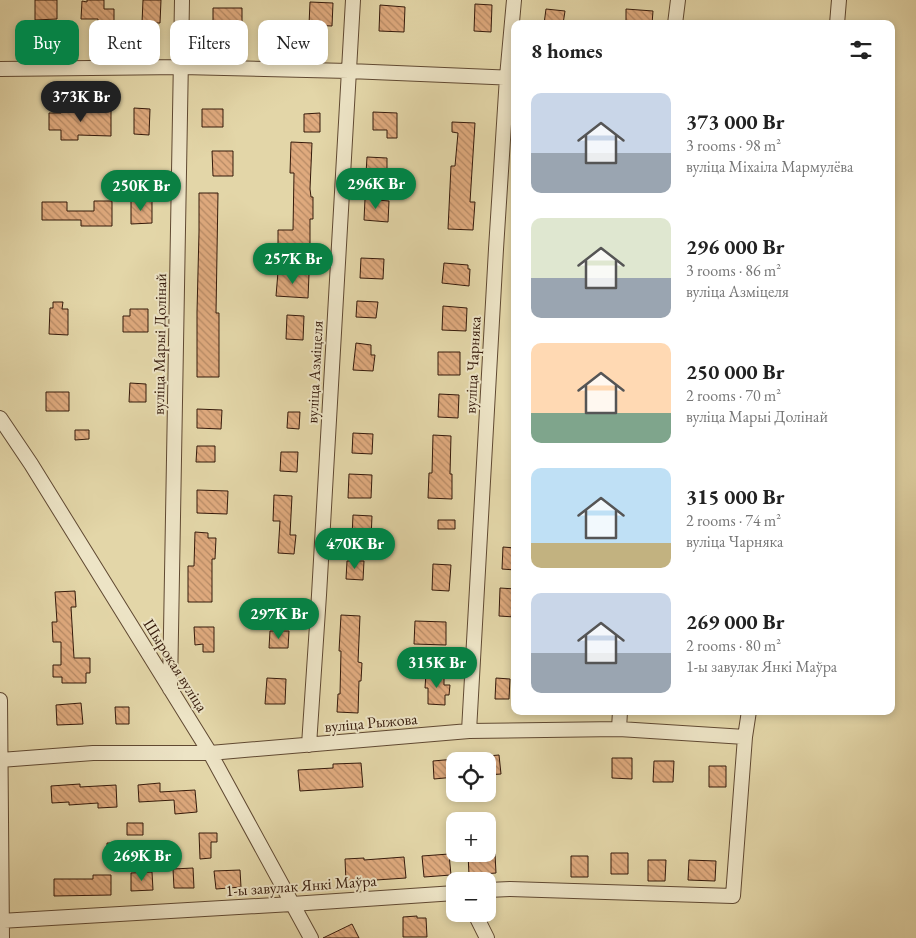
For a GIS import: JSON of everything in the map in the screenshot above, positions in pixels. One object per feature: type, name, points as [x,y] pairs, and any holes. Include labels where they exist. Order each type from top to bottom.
[{"type":"street","name":"вуліца Марыі Долінай","points":[[170,689],[182,0]]},
{"type":"street","name":"вуліца Азміцеля","points":[[309,745],[320,586],[353,0]]},
{"type":"street","name":"вуліца Чарняка","points":[[513,20],[514,0]]},
{"type":"street","points":[[676,20],[678,0]]},
{"type":"street","points":[[837,20],[839,0]]},
{"type":"street","points":[[0,69],[182,67],[348,70],[511,78]]},
{"type":"street","name":"вуліца Чарняка","points":[[469,731],[511,78]]},
{"type":"street","name":"Шырокая вуліца","points":[[0,418],[36,472],[210,753],[311,938]]},
{"type":"street","points":[[0,700],[2,938]]},
{"type":"street","points":[[619,729],[620,715]]},
{"type":"street","points":[[496,890],[733,896],[745,737],[748,715]]},
{"type":"street","name":"вуліца Рыжова","points":[[0,760],[93,753],[210,753],[469,731],[619,729],[745,737]]},
{"type":"street","name":"1-ы завулак Янкі Маўра","points":[[1,921],[446,894]]},
{"type":"street","points":[[478,922],[487,938]]},
{"type":"building","points":[[35,0],[57,0],[57,19],[35,20]]},
{"type":"building","points":[[87,0],[104,0],[104,9],[114,9],[114,20],[81,19],[82,1],[87,2]]},
{"type":"building","points":[[143,0],[161,0],[160,23],[160,20],[142,20]]},
{"type":"building","points":[[310,2],[333,3],[332,26],[328,26],[328,20],[309,20]]},
{"type":"building","points":[[475,4],[492,5],[491,32],[474,31]]},
{"type":"building","points":[[380,5],[405,7],[404,32],[379,31]]},
{"type":"building","points":[[213,8],[242,8],[242,20],[213,20]]},
{"type":"building","points":[[546,9],[565,11],[564,20],[545,20]]},
{"type":"building","points":[[626,9],[653,11],[652,20],[626,20]]},
{"type":"building","points":[[62,107],[111,110],[111,136],[78,135],[78,140],[61,140],[61,130],[49,130],[49,113],[61,113]]},
{"type":"building","points":[[134,108],[150,109],[149,135],[134,134]]},
{"type":"building","points":[[202,109],[223,109],[223,127],[202,127]]},
{"type":"building","points":[[373,112],[397,113],[397,138],[387,138],[387,130],[373,130]]},
{"type":"building","points":[[320,113],[320,132],[304,132],[304,114]]},
{"type":"building","points":[[452,122],[475,123],[470,202],[475,202],[473,230],[448,229],[451,166],[455,166],[458,133],[452,132]]},
{"type":"building","points":[[291,142],[312,143],[310,189],[311,197],[313,197],[313,219],[310,219],[310,252],[278,251],[278,230],[293,230],[294,173],[290,173]]},
{"type":"building","points":[[212,151],[233,151],[233,176],[213,176]]},
{"type":"building","points":[[367,157],[387,158],[387,175],[366,174]]},
{"type":"building","points":[[199,193],[218,193],[216,313],[219,313],[219,377],[197,377]]},
{"type":"building","points":[[365,199],[389,201],[388,222],[364,220]]},
{"type":"building","points":[[131,200],[152,200],[152,223],[131,224]]},
{"type":"building","points":[[94,201],[112,201],[112,226],[81,226],[81,220],[42,220],[42,202],[67,202],[67,211],[94,211]]},
{"type":"building","points":[[361,258],[384,259],[383,279],[360,278]]},
{"type":"building","points":[[444,263],[468,265],[468,269],[470,269],[469,286],[442,283]]},
{"type":"building","points":[[278,272],[309,274],[308,298],[276,296]]},
{"type":"building","points":[[357,301],[378,302],[376,318],[356,317]]},
{"type":"building","points":[[53,302],[63,302],[62,309],[68,309],[68,335],[49,334],[50,308],[53,308]]},
{"type":"building","points":[[443,306],[467,308],[466,331],[442,330]]},
{"type":"building","points":[[130,309],[148,309],[148,332],[123,332],[123,316],[130,316]]},
{"type":"building","points":[[287,315],[304,316],[303,340],[286,339]]},
{"type":"building","points":[[356,343],[371,345],[371,355],[375,355],[373,371],[353,370]]},
{"type":"building","points":[[438,352],[460,352],[460,375],[438,375]]},
{"type":"building","points":[[130,383],[146,384],[146,402],[129,402]]},
{"type":"building","points":[[46,392],[69,392],[69,411],[46,411]]},
{"type":"building","points":[[439,394],[459,395],[458,418],[438,417]]},
{"type":"building","points":[[197,409],[222,410],[221,429],[197,428]]},
{"type":"building","points":[[288,412],[300,412],[299,429],[287,428]]},
{"type":"building","points":[[75,430],[89,430],[89,439],[75,440]]},
{"type":"building","points":[[353,433],[373,434],[372,454],[352,453]]},
{"type":"building","points":[[433,435],[451,436],[450,474],[452,474],[452,499],[428,498],[429,473],[432,473]]},
{"type":"building","points":[[197,446],[215,446],[215,462],[196,462]]},
{"type":"building","points":[[281,452],[298,452],[297,472],[280,471]]},
{"type":"building","points":[[349,474],[372,475],[371,498],[348,498]]},
{"type":"building","points":[[197,490],[228,491],[227,514],[197,513]]},
{"type":"building","points":[[274,495],[292,496],[290,535],[296,535],[294,554],[278,553],[280,521],[273,521]]},
{"type":"building","points":[[353,515],[372,516],[371,538],[352,537]]},
{"type":"building","points":[[438,520],[455,520],[455,529],[438,529]]},
{"type":"building","points":[[195,532],[208,533],[208,538],[216,538],[215,559],[212,559],[212,602],[188,602],[188,566],[194,566]]},
{"type":"building","points":[[503,547],[511,548],[511,570],[502,569]]},
{"type":"building","points":[[347,561],[364,561],[363,580],[346,579]]},
{"type":"building","points":[[433,564],[451,565],[449,591],[432,590]]},
{"type":"building","points":[[500,588],[511,589],[511,617],[499,616]]},
{"type":"building","points":[[75,591],[76,607],[71,607],[74,658],[90,658],[90,673],[86,673],[86,683],[62,683],[62,677],[53,677],[53,665],[61,665],[61,642],[53,642],[52,622],[57,622],[55,592]]},
{"type":"building","points":[[341,615],[360,616],[358,662],[362,663],[361,681],[359,681],[358,713],[337,712],[338,694],[340,694],[341,651],[339,651]]},
{"type":"building","points":[[415,621],[446,622],[446,645],[414,644]]},
{"type":"building","points":[[194,627],[214,627],[214,652],[203,652],[203,644],[195,645]]},
{"type":"building","points":[[270,631],[289,631],[288,648],[269,648]]},
{"type":"building","points":[[426,673],[444,673],[444,685],[450,685],[449,695],[445,695],[445,705],[428,704],[428,688],[425,688]]},
{"type":"building","points":[[267,678],[286,679],[285,704],[265,704]]},
{"type":"building","points":[[496,678],[510,679],[509,699],[495,699]]},
{"type":"building","points":[[81,703],[83,724],[57,725],[56,705]]},
{"type":"building","points":[[115,707],[129,707],[129,724],[116,724]]},
{"type":"building","points":[[496,755],[499,755],[501,774],[496,774]]},
{"type":"building","points":[[612,758],[632,758],[632,779],[612,778]]},
{"type":"building","points":[[446,760],[446,778],[434,779],[433,761]]},
{"type":"building","points":[[654,761],[674,761],[673,782],[653,782]]},
{"type":"building","points":[[361,763],[363,787],[300,791],[298,770],[333,768],[333,764]]},
{"type":"building","points":[[709,766],[726,766],[726,787],[709,787]]},
{"type":"building","points":[[160,783],[160,792],[195,790],[197,812],[175,814],[174,800],[139,802],[138,785]]},
{"type":"building","points":[[80,784],[80,787],[116,785],[117,807],[98,808],[98,803],[69,805],[69,802],[52,803],[51,786]]},
{"type":"building","points":[[127,823],[143,823],[143,835],[127,835]]},
{"type":"building","points":[[199,833],[217,833],[217,842],[211,842],[211,858],[200,859]]},
{"type":"building","points":[[107,843],[119,843],[119,865],[107,865]]},
{"type":"building","points":[[611,853],[628,853],[628,874],[611,874]]},
{"type":"building","points":[[446,854],[446,862],[450,862],[451,872],[446,872],[446,875],[424,877],[422,856]]},
{"type":"building","points":[[571,856],[588,856],[588,877],[571,877]]},
{"type":"building","points":[[404,857],[406,878],[346,882],[345,859],[364,858],[364,860]]},
{"type":"building","points":[[648,860],[666,860],[665,881],[648,881]]},
{"type":"building","points":[[689,860],[716,861],[715,881],[688,880]]},
{"type":"building","points":[[468,862],[495,862],[496,872],[469,872]]},
{"type":"building","points":[[193,868],[194,888],[174,888],[173,869]]},
{"type":"building","points":[[240,870],[241,887],[216,889],[214,871]]},
{"type":"building","points":[[152,872],[153,890],[131,891],[131,873]]},
{"type":"building","points":[[93,875],[111,875],[111,895],[54,896],[54,879],[93,879]]},
{"type":"building","points":[[417,916],[417,918],[426,918],[427,937],[403,937],[403,917]]},
{"type":"building","points":[[352,924],[359,938],[323,938]]}]
